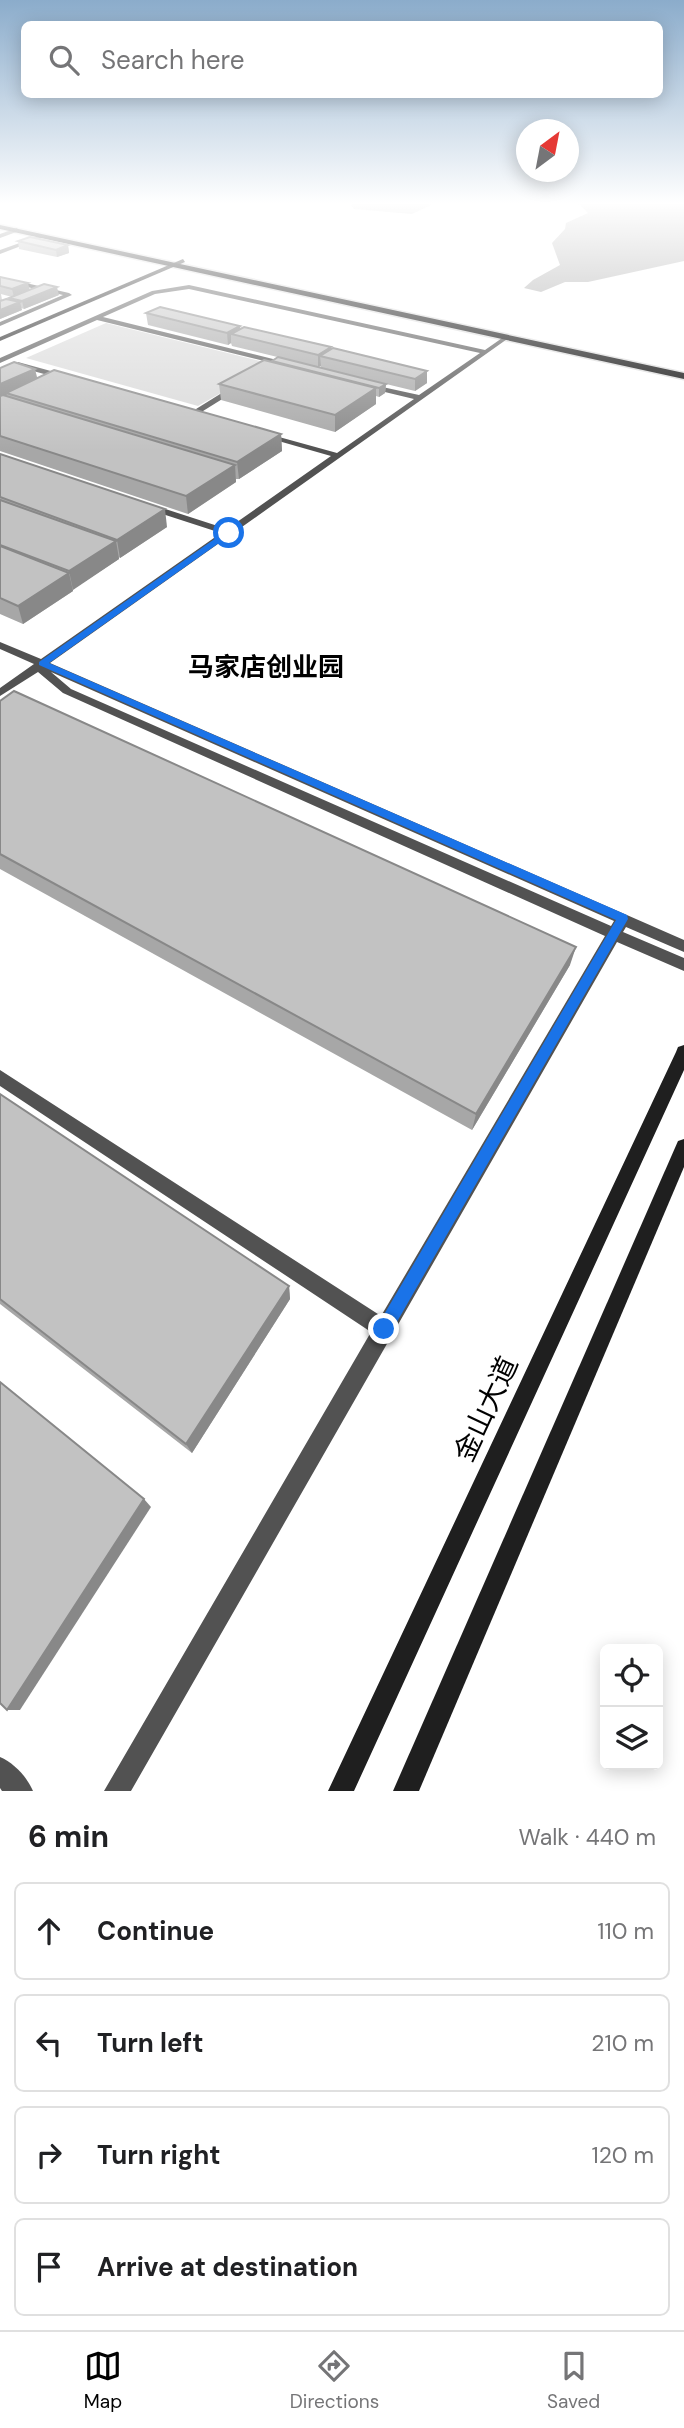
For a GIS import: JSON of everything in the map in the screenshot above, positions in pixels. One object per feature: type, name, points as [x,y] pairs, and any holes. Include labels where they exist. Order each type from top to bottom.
[{"type":"highway","points":[[274,285],[684,376]]},
{"type":"highway","points":[[281,285],[684,369]]},
{"type":"street","points":[[0,324],[69,295],[24,285]]},
{"type":"street","points":[[2,337],[127,285]]},
{"type":"street","points":[[2,361],[163,290],[189,287],[486,352]]},
{"type":"street","points":[[97,318],[305,370]]},
{"type":"street","points":[[0,693],[507,337]]},
{"type":"street","points":[[2,361],[71,379]]},
{"type":"street","points":[[269,369],[280,363]]},
{"type":"street","points":[[48,382],[60,376]]},
{"type":"street","points":[[192,414],[247,382]]},
{"type":"street","points":[[356,382],[420,398]]},
{"type":"street","points":[[180,410],[205,418]]},
{"type":"street","points":[[259,433],[338,456]]},
{"type":"street","points":[[140,503],[229,533]]},
{"type":"street","points":[[0,645],[40,665],[67,691],[618,926],[684,946]]},
{"type":"street","points":[[618,926],[684,965]]},
{"type":"street","points":[[117,1791],[618,926]]},
{"type":"street","name":"金山大道","points":[[341,1791],[684,1052]]},
{"type":"street","points":[[0,1077],[384,1329]]},
{"type":"street","points":[[406,1791],[684,1147]]},
{"type":"street","points":[[0,1770],[20,1791]]},
{"type":"shaded area","points":[[528,285],[559,285],[541,292],[524,288]]},
{"type":"shaded area","points":[[106,323],[272,364],[198,406],[26,358]]},
{"type":"building","points":[[0,285],[24,285],[12,289]]},
{"type":"building","points":[[43,285],[57,287],[22,301],[9,298]]},
{"type":"building","points":[[6,299],[20,302],[0,310],[0,301]]},
{"type":"building","points":[[160,307],[240,326],[227,333],[146,313]]},
{"type":"building","points":[[244,327],[331,347],[318,355],[231,334]]},
{"type":"building","points":[[333,348],[427,371],[415,379],[320,356]]},
{"type":"building","points":[[278,357],[386,384],[379,388],[272,361]]},
{"type":"building","points":[[264,360],[376,388],[335,415],[219,384]]},
{"type":"building","points":[[14,362],[35,369],[0,384],[0,368]]},
{"type":"building","points":[[54,370],[281,434],[237,462],[6,393]]},
{"type":"building","points":[[0,396],[235,465],[186,496],[0,436]]},
{"type":"building","points":[[0,454],[165,509],[117,540],[0,497]]},
{"type":"building","points":[[0,500],[116,541],[69,571],[0,545]]},
{"type":"building","points":[[0,546],[69,573],[18,606],[0,598]]},
{"type":"building","points":[[14,691],[576,947],[476,1114],[0,854],[0,701]]},
{"type":"building","points":[[0,1094],[289,1286],[186,1444],[0,1299]]},
{"type":"building","points":[[0,1382],[144,1499],[7,1710],[0,1703]]},
{"type":"district","name":"马家店创业园","points":[[266,667]]},
{"type":"route","points":[[229,533],[43,663],[623,919],[384,1329]]}]
